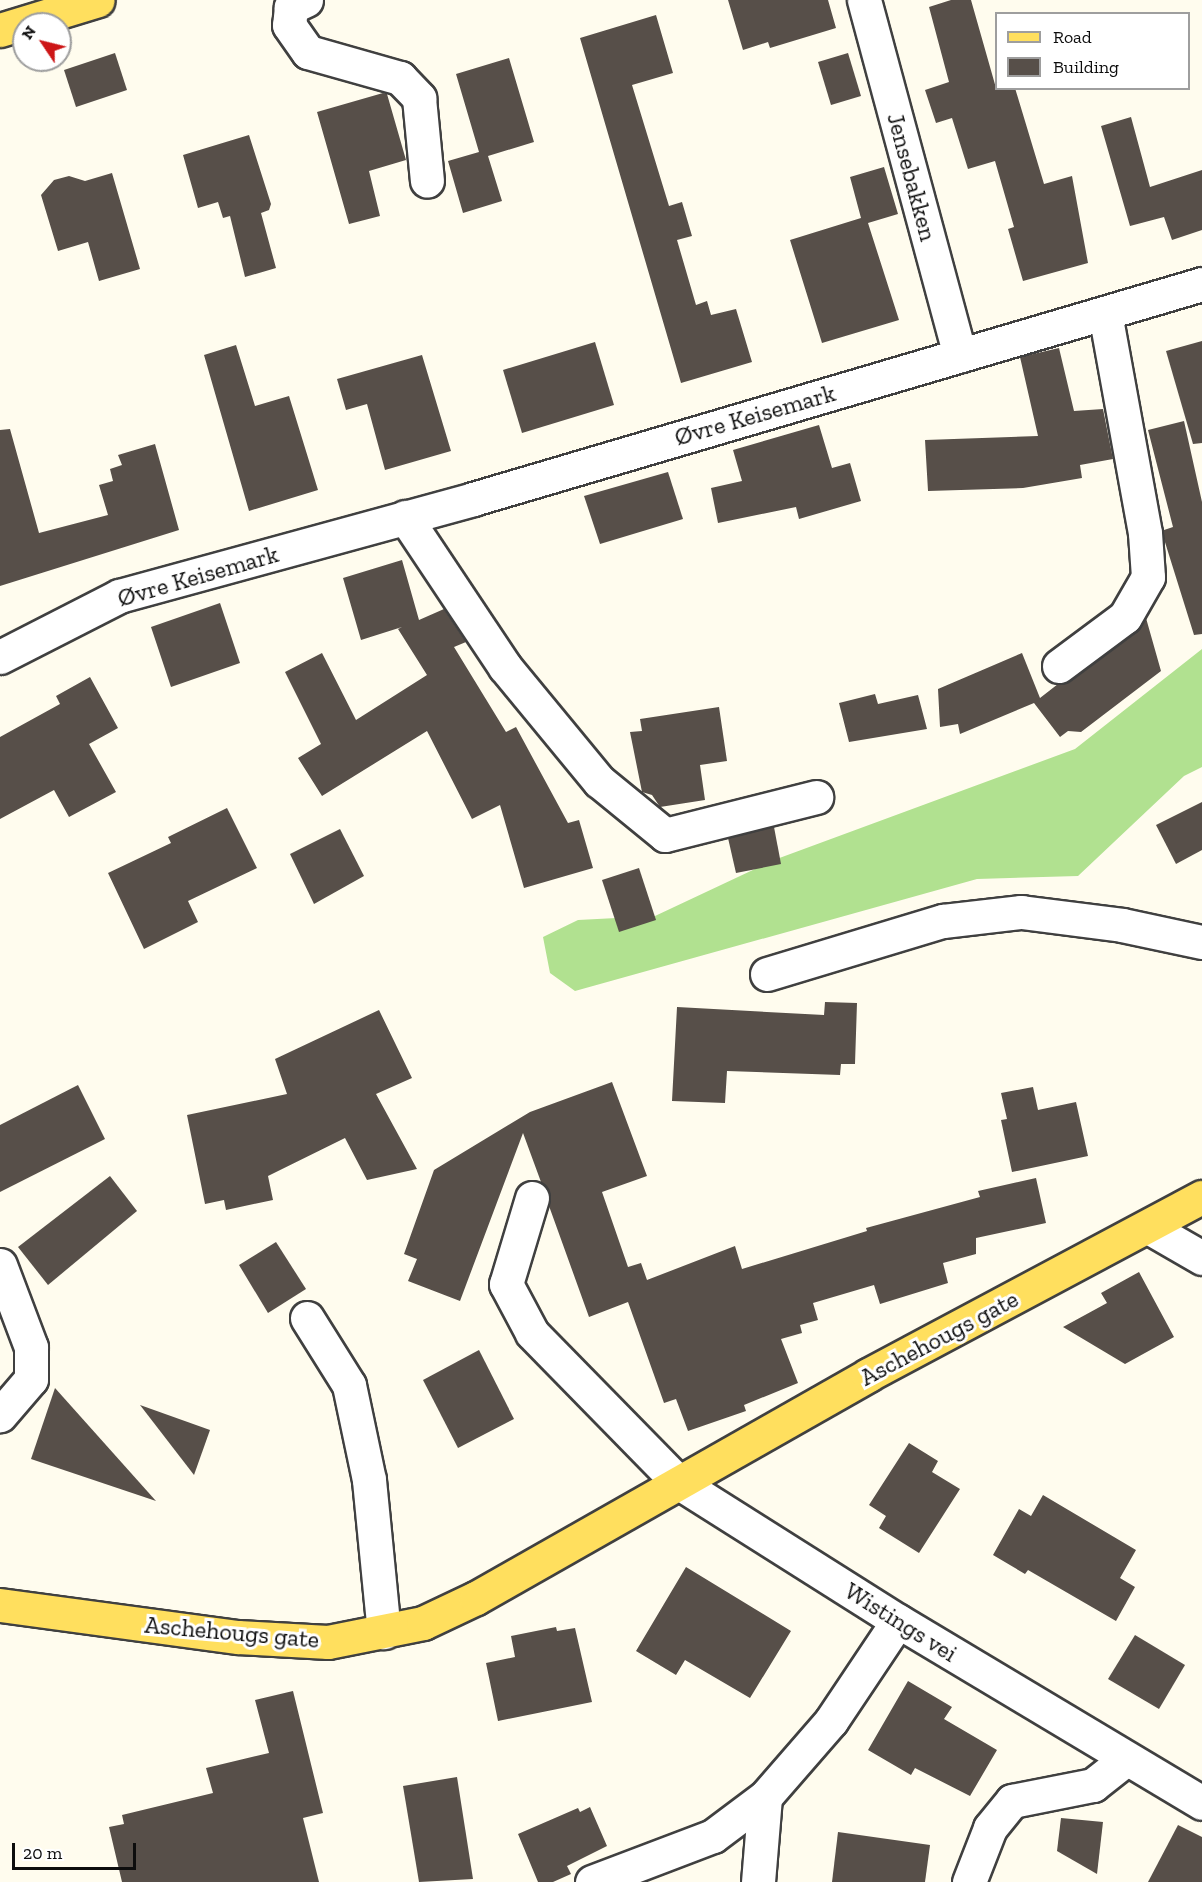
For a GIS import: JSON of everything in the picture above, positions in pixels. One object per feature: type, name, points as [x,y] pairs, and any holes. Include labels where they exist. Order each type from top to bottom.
[{"type":"main road","points":[[0,30],[98,0]]},
{"type":"main road","name":"Aschehougs gate","points":[[0,1605],[238,1636],[328,1642],[423,1623],[476,1598],[868,1375],[1150,1228],[1202,1197]]},
{"type":"street","points":[[306,0],[291,7],[289,25],[308,52],[400,78],[419,98],[427,181]]},
{"type":"street","name":"Jensebakken","points":[[864,0],[960,355]]},
{"type":"street","name":"Øvre Keisemark","points":[[0,657],[119,596],[405,517],[1202,284]]},
{"type":"street","points":[[1059,666],[1125,617],[1148,577],[1145,533],[1104,313]]},
{"type":"street","points":[[405,517],[505,667],[599,781],[665,835],[816,797]]},
{"type":"street","points":[[767,974],[943,921],[1021,912],[1122,924],[1202,942]]},
{"type":"street","points":[[532,1198],[506,1284],[532,1333],[678,1482]]},
{"type":"street","points":[[1150,1228],[1202,1258]]},
{"type":"street","points":[[0,1265],[31,1347],[31,1379],[0,1415]]},
{"type":"street","points":[[307,1318],[350,1385],[369,1480],[384,1632]]},
{"type":"street","name":"Wistings vei","points":[[678,1482],[898,1621],[1126,1760],[1202,1803]]},
{"type":"street","points":[[592,1882],[713,1836],[765,1797],[831,1721],[898,1621]]},
{"type":"street","points":[[969,1882],[990,1828],[1012,1801],[1093,1785],[1126,1760]]},
{"type":"street","points":[[758,1882],[765,1797]]},
{"type":"green space","points":[[1202,649],[1202,767],[1184,776],[1078,876],[977,879],[575,991],[550,973],[543,937],[578,920],[655,916],[774,860],[1075,749]]},
{"type":"building","points":[[728,0],[828,0],[836,28],[770,48],[768,42],[743,50]]},
{"type":"building","points":[[951,0],[971,0],[995,90],[1016,90],[1044,184],[1072,176],[1088,263],[1023,281],[1008,229],[1014,227],[995,161],[968,169],[952,118],[936,123],[925,90],[949,82],[929,7]]},
{"type":"building","points":[[656,15],[673,73],[632,85],[669,206],[682,202],[692,236],[677,240],[696,305],[707,301],[711,315],[736,309],[752,362],[681,383],[580,38]]},
{"type":"building","points":[[115,53],[127,90],[76,107],[65,72],[72,72],[72,67]]},
{"type":"building","points":[[848,53],[861,96],[831,105],[818,62]]},
{"type":"building","points":[[509,58],[534,142],[488,156],[502,201],[463,213],[448,161],[479,152],[456,74]]},
{"type":"building","points":[[383,93],[387,94],[406,160],[369,171],[380,216],[349,224],[317,112]]},
{"type":"building","points":[[1131,117],[1150,187],[1202,170],[1202,230],[1172,240],[1164,217],[1130,226],[1101,126]]},
{"type":"building","points":[[249,135],[271,204],[269,210],[261,213],[276,268],[245,277],[230,216],[223,218],[218,202],[198,208],[183,155]]},
{"type":"building","points":[[884,167],[898,214],[868,223],[899,320],[822,343],[790,240],[861,218],[850,177]]},
{"type":"building","points":[[112,173],[140,269],[99,281],[88,242],[58,251],[41,195],[54,180],[69,176],[85,181]]},
{"type":"building","points":[[1202,341],[1202,443],[1193,444],[1166,351]]},
{"type":"building","points":[[595,342],[614,405],[522,433],[503,370]]},
{"type":"building","points":[[236,345],[255,406],[289,396],[318,490],[249,511],[204,355]]},
{"type":"building","points":[[1059,348],[1074,411],[1103,409],[1113,459],[1080,465],[1082,478],[1023,488],[928,491],[925,440],[1038,436],[1020,357]]},
{"type":"building","points":[[422,355],[451,451],[385,470],[367,404],[346,410],[337,379]]},
{"type":"building","points":[[1184,421],[1202,502],[1202,634],[1194,635],[1164,539],[1164,530],[1173,527],[1148,430]]},
{"type":"building","points":[[819,425],[832,468],[850,463],[861,501],[799,519],[796,507],[718,523],[711,488],[742,481],[733,450]]},
{"type":"building","points":[[10,429],[39,533],[108,515],[99,485],[113,481],[110,469],[122,465],[118,455],[155,444],[179,530],[0,586],[0,430]]},
{"type":"building","points":[[668,472],[683,519],[600,544],[584,496]]},
{"type":"building","points":[[402,560],[419,620],[444,609],[466,642],[454,647],[506,732],[516,727],[568,823],[579,820],[593,868],[524,888],[500,805],[472,819],[427,731],[322,796],[298,758],[321,744],[285,672],[322,653],[356,720],[427,675],[398,629],[402,627],[361,640],[343,578]]},
{"type":"building","points":[[220,603],[240,663],[171,687],[151,627]]},
{"type":"building","points":[[1146,618],[1161,671],[1081,732],[1068,731],[1060,737],[1034,703],[960,734],[958,724],[940,727],[938,689],[1022,653],[1040,698],[1058,684],[1070,681],[1136,632]]},
{"type":"building","points":[[90,677],[118,728],[89,744],[116,792],[69,817],[54,790],[0,819],[0,737],[60,704],[56,696]]},
{"type":"building","points":[[875,694],[878,704],[918,695],[927,729],[849,742],[839,703]]},
{"type":"building","points":[[719,707],[727,761],[700,765],[705,800],[660,807],[652,795],[642,792],[630,732],[642,731],[640,719]]},
{"type":"building","points":[[1202,802],[1202,850],[1176,864],[1156,825]]},
{"type":"building","points":[[227,808],[257,868],[188,901],[198,922],[144,949],[108,873],[171,843],[168,837]]},
{"type":"building","points":[[774,827],[781,864],[736,873],[728,838]]},
{"type":"building","points":[[340,829],[364,876],[314,904],[290,854]]},
{"type":"building","points":[[639,868],[656,920],[619,932],[602,880]]},
{"type":"building","points":[[825,1002],[857,1003],[855,1064],[841,1064],[840,1075],[727,1071],[725,1103],[672,1101],[677,1007],[824,1015]]},
{"type":"building","points":[[379,1010],[412,1078],[376,1094],[417,1169],[367,1180],[345,1138],[268,1176],[273,1200],[226,1210],[224,1200],[205,1204],[187,1115],[287,1094],[275,1059]]},
{"type":"building","points":[[612,1082],[647,1176],[602,1192],[628,1267],[641,1263],[647,1280],[735,1246],[742,1269],[867,1231],[866,1228],[980,1197],[978,1191],[1036,1178],[1046,1223],[976,1238],[976,1254],[943,1263],[948,1283],[880,1304],[874,1285],[813,1303],[818,1320],[800,1325],[802,1333],[781,1339],[798,1383],[744,1405],[746,1411],[688,1431],[676,1399],[664,1403],[628,1302],[589,1317],[549,1206],[550,1193],[541,1182],[523,1133],[460,1301],[408,1281],[417,1259],[404,1254],[434,1170],[530,1112]]},
{"type":"building","points":[[78,1085],[105,1139],[0,1192],[0,1125]]},
{"type":"building","points":[[1033,1087],[1038,1110],[1076,1102],[1088,1156],[1012,1172],[1001,1120],[1007,1119],[1001,1093]]},
{"type":"building","points":[[110,1176],[137,1211],[48,1285],[18,1247]]},
{"type":"building","points":[[276,1242],[306,1289],[268,1313],[239,1265]]},
{"type":"building","points":[[1139,1272],[1174,1337],[1125,1364],[1063,1327],[1107,1303],[1101,1293]]},
{"type":"building","points":[[479,1350],[514,1419],[458,1448],[423,1380]]},
{"type":"building","points":[[55,1388],[156,1501],[31,1459]]},
{"type":"building","points":[[140,1405],[210,1430],[194,1475]]},
{"type":"building","points":[[909,1443],[938,1461],[932,1472],[960,1489],[919,1553],[879,1528],[886,1516],[869,1505]]},
{"type":"building","points":[[1043,1495],[1136,1550],[1120,1578],[1135,1587],[1116,1621],[1028,1570],[1025,1574],[993,1555],[1019,1509],[1031,1516]]},
{"type":"building","points":[[686,1567],[791,1631],[750,1698],[685,1660],[676,1675],[636,1651]]},
{"type":"building","points":[[556,1627],[557,1631],[575,1628],[592,1702],[498,1721],[486,1663],[515,1657],[511,1636]]},
{"type":"building","points":[[1135,1635],[1185,1665],[1159,1709],[1108,1679]]},
{"type":"building","points":[[908,1681],[952,1707],[944,1719],[997,1750],[970,1796],[915,1768],[911,1775],[868,1750]]},
{"type":"building","points":[[293,1691],[323,1813],[303,1818],[319,1882],[122,1882],[109,1827],[124,1824],[122,1815],[213,1793],[206,1768],[269,1753],[255,1700]]},
{"type":"building","points":[[457,1777],[473,1879],[419,1882],[403,1786]]},
{"type":"building","points":[[590,1807],[607,1846],[567,1866],[571,1874],[553,1882],[538,1882],[518,1834],[578,1808],[580,1812]]},
{"type":"building","points":[[1061,1818],[1103,1822],[1097,1874],[1057,1851]]},
{"type":"building","points":[[1178,1825],[1202,1837],[1202,1882],[1148,1882]]},
{"type":"building","points":[[838,1832],[930,1845],[925,1882],[832,1882]]}]
